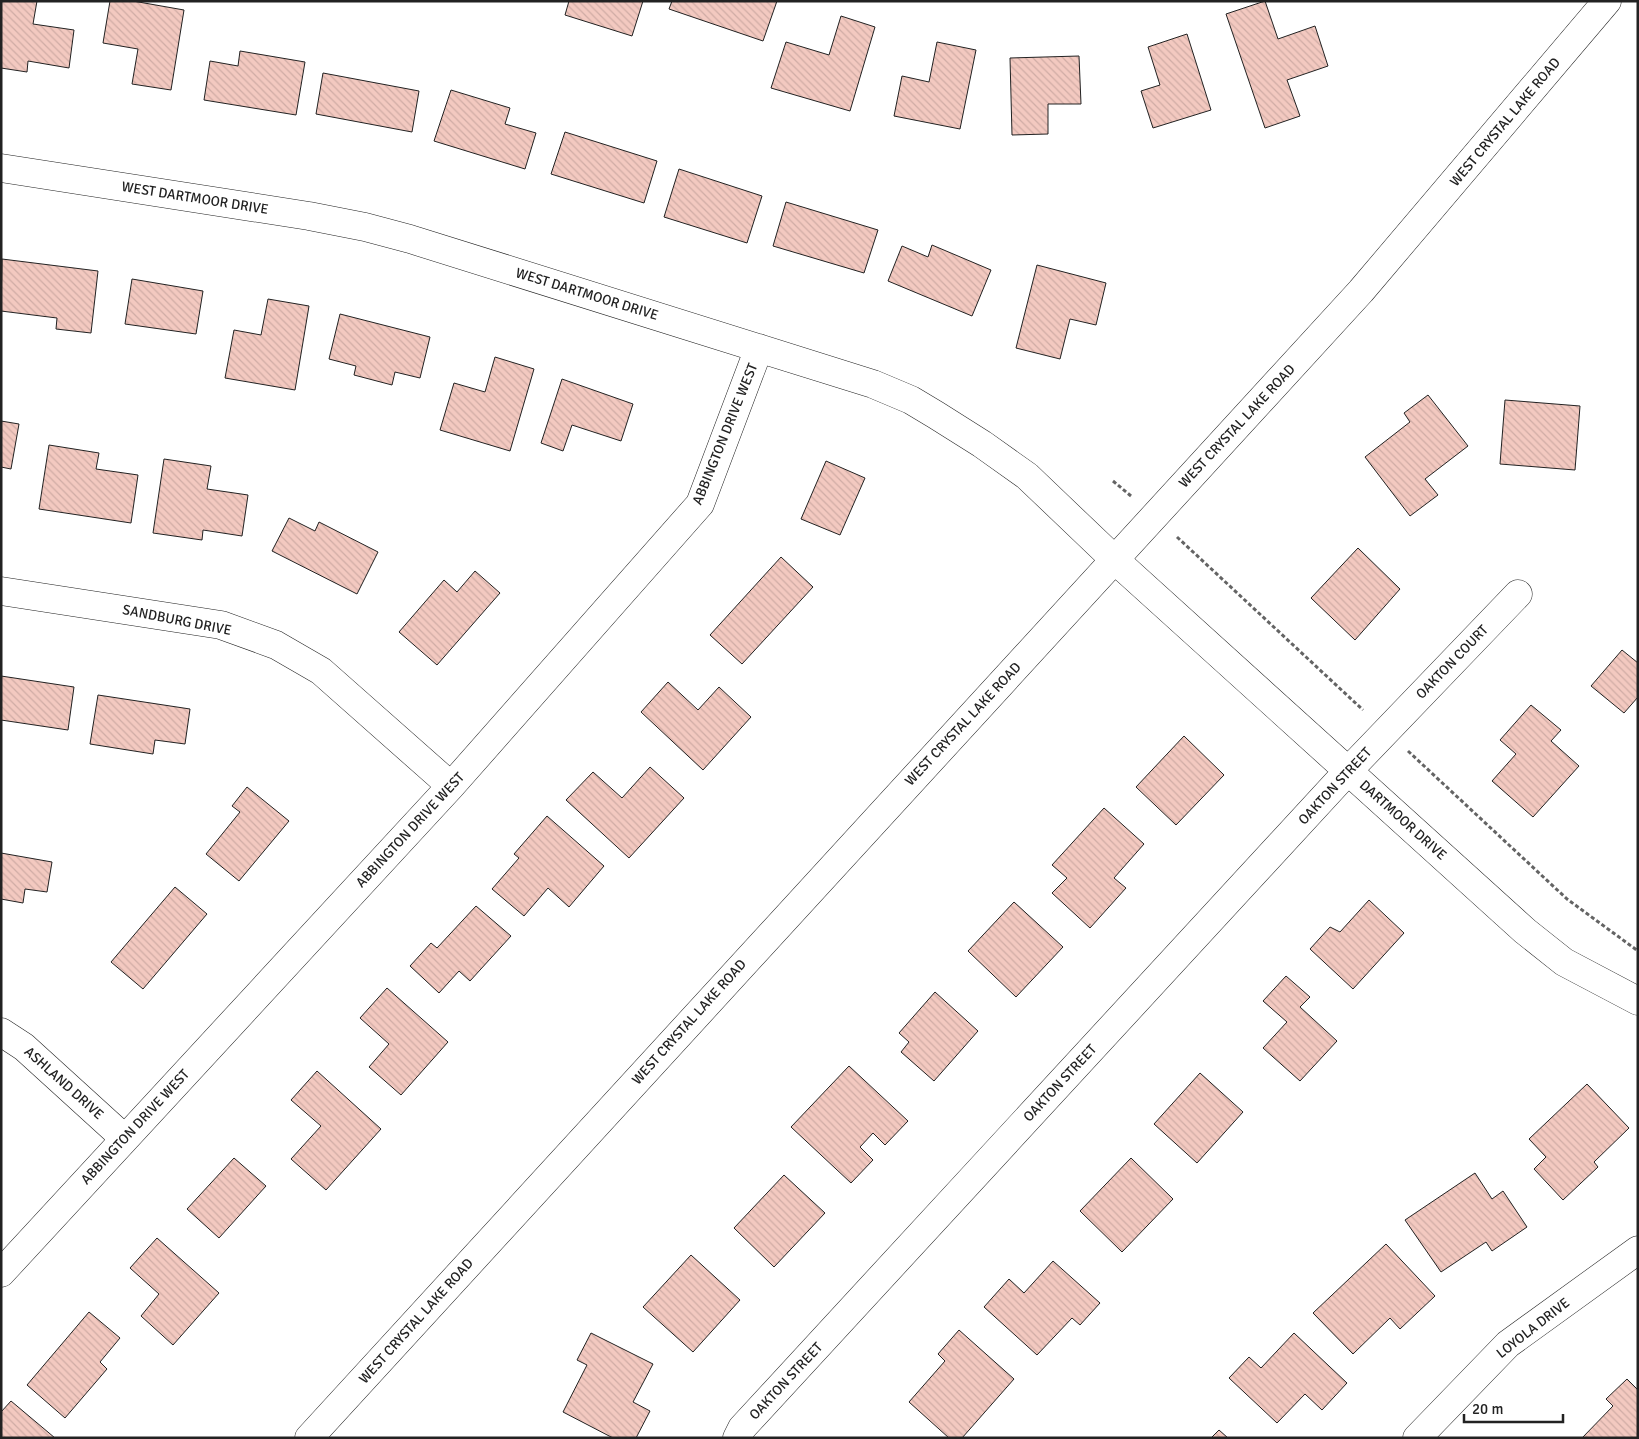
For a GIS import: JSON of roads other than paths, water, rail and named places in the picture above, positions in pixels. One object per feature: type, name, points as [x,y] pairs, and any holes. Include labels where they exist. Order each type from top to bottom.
[{"type":"street","name":"WEST CRYSTAL LAKE ROAD","points":[[309,1438],[1361,291],[1607,1]]},
{"type":"street","name":"WEST DARTMOOR DRIVE","points":[[1,168],[365,227],[410,239],[873,384],[911,400],[936,415],[982,444],[1026,476],[1115,560]]},
{"type":"street","name":"ABBINGTON DRIVE WEST","points":[[1,1273],[451,786],[700,504],[759,348]]},
{"type":"street","name":"DARTMOOR DRIVE","points":[[1115,560],[1525,931],[1564,962],[1638,1001]]},
{"type":"street","name":"SANDBURG DRIVE","points":[[1,591],[221,625],[276,645],[320,672],[451,786]]},
{"type":"street","name":"OAKTON COURT","points":[[1386,731],[1518,594]]},
{"type":"street","name":"OAKTON STREET","points":[[737,1438],[742,1428],[1386,731]]},
{"type":"street","name":"ASHLAND DRIVE","points":[[1,1032],[24,1047],[124,1138]]},
{"type":"street","name":"LOYOLA DRIVE","points":[[1417,1438],[1508,1344],[1638,1250]]}]
